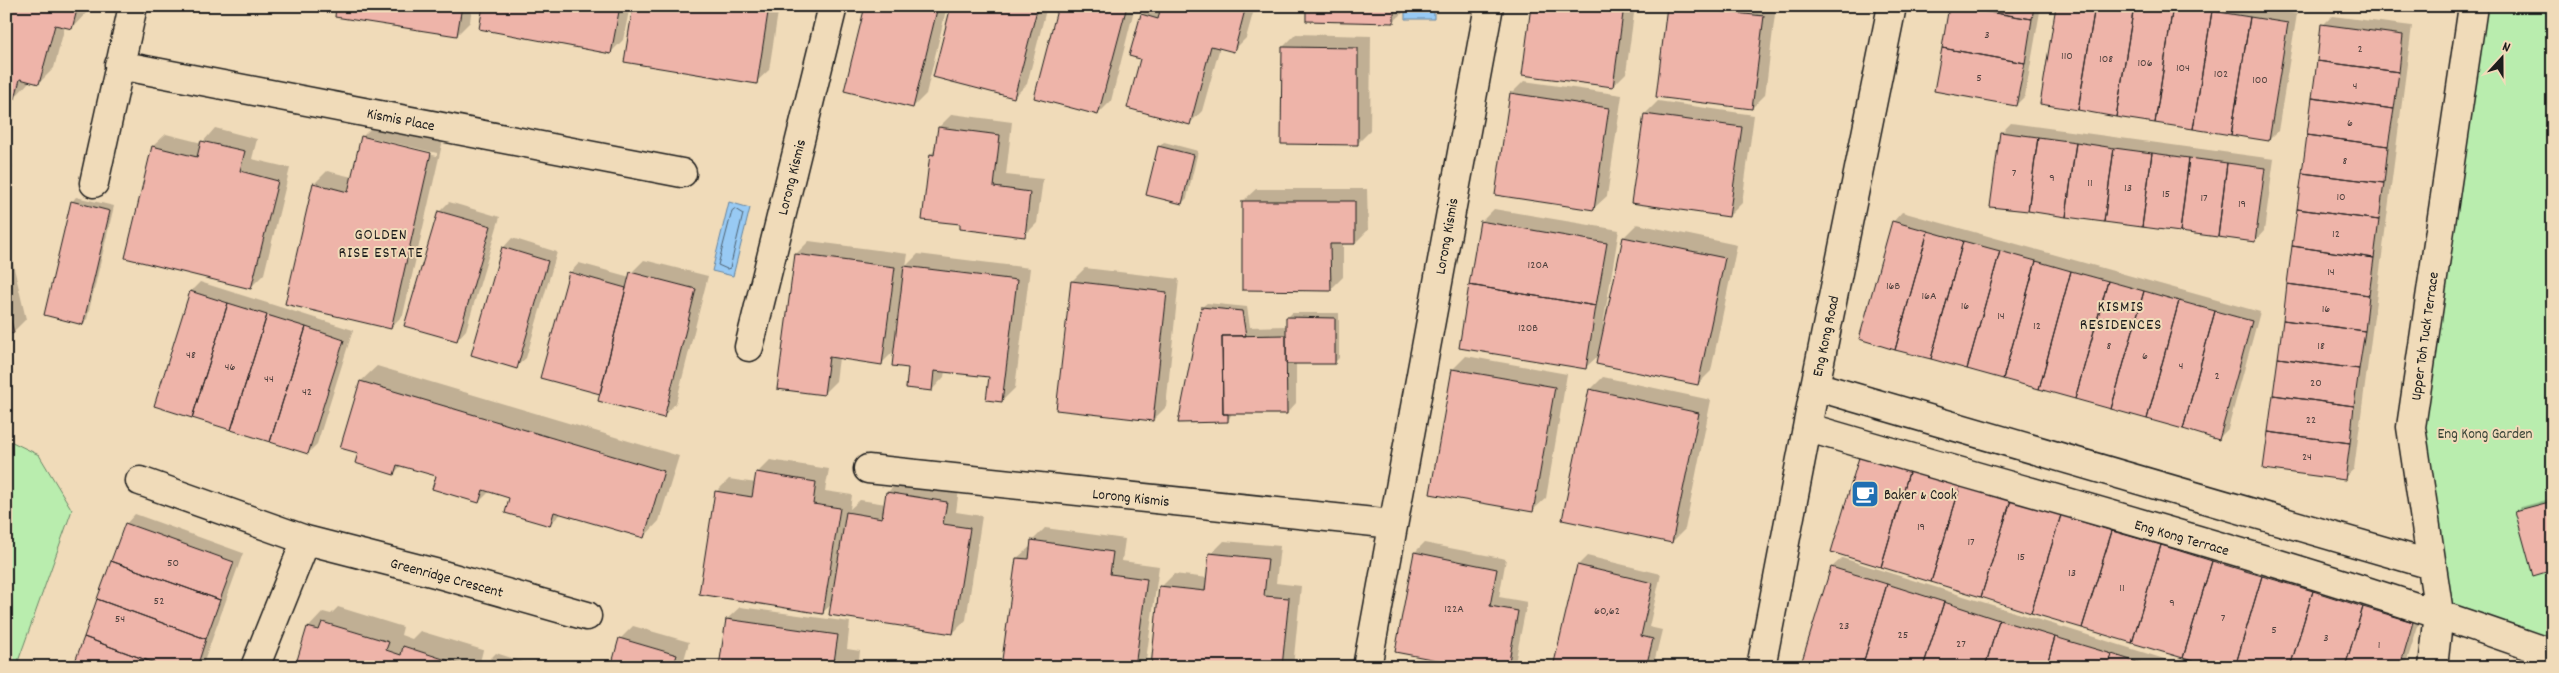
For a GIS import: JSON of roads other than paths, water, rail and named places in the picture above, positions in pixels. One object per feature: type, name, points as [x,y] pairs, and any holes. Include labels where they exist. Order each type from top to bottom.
[{"type":"street","points":[[94,183],[133,6]]},
{"type":"street","name":"Lorong Kismis","points":[[749,347],[833,6]]},
{"type":"street","name":"Lorong Kismis","points":[[1367,667],[1489,6]]},
{"type":"street","name":"Eng Kong Road","points":[[1761,667],[1809,428],[1815,386],[1892,6]]},
{"type":"street","name":"Upper Toh Tuck Terrace","points":[[2433,667],[2439,613],[2412,427],[2472,6]]},
{"type":"street","name":"Kismis Place","points":[[120,65],[682,173]]},
{"type":"street","points":[[1815,386],[2432,565]]},
{"type":"street","name":"Eng Kong Terrace","points":[[1809,428],[2439,613],[2553,654]]},
{"type":"street","name":"Lorong Kismis","points":[[868,469],[1393,524]]},
{"type":"street","name":"Greenridge Crescent","points":[[140,481],[306,540],[439,574],[587,616]]},
{"type":"street","points":[[255,667],[306,540]]},
{"type":"water","points":[[1405,6],[1434,6],[1434,19],[1405,19]]},
{"type":"water","points":[[729,202],[750,208],[733,276],[712,271]]},
{"type":"place","name":"Baker & Cook","points":[[1865,494]]},
{"type":"district","name":"GOLDEN RISE ESTATE","points":[[381,242]]},
{"type":"district","name":"KISMIS RESIDENCES","points":[[2121,314]]},
{"type":"park label","name":"Eng Kong Garden","points":[[2485,433]]}]
